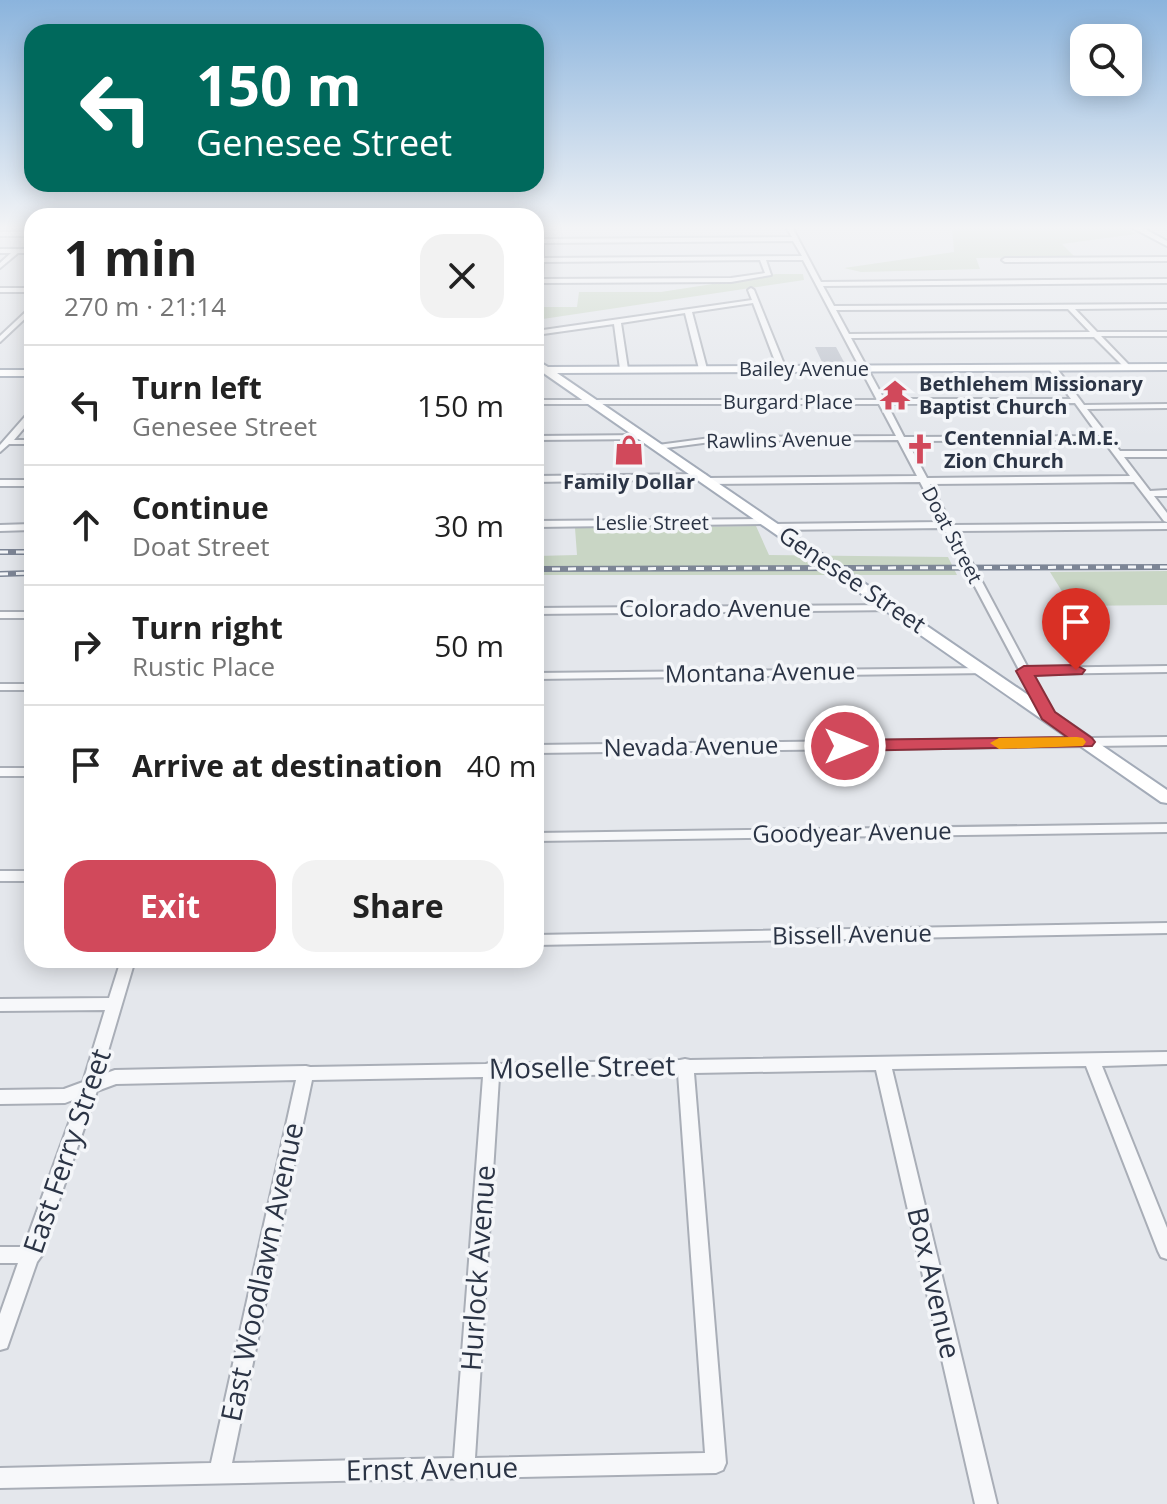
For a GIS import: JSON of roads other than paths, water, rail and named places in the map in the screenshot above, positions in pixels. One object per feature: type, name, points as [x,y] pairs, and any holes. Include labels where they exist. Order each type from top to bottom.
[{"type":"main road","name":"Bailey Avenue","points":[[544,370],[1167,367]]},
{"type":"main road","name":"Genesee Street","points":[[544,372],[644,437],[1167,798]]},
{"type":"main road","points":[[0,373],[24,373]]},
{"type":"street","points":[[754,297],[782,369]]},
{"type":"street","name":"Doat Street","points":[[828,297],[1048,715]]},
{"type":"street","points":[[544,332],[755,301]]},
{"type":"street","points":[[833,308],[1167,306]]},
{"type":"street","points":[[1070,307],[1126,367]]},
{"type":"street","points":[[688,311],[703,369]]},
{"type":"street","points":[[0,340],[24,316]]},
{"type":"street","points":[[617,321],[624,369]]},
{"type":"street","points":[[847,336],[1167,334]]},
{"type":"street","points":[[1052,368],[1167,519]]},
{"type":"street","name":"Burgard Place","points":[[544,402],[1167,406]]},
{"type":"street","points":[[0,450],[24,423]]},
{"type":"street","points":[[544,438],[644,437]]},
{"type":"street","name":"Rawlins Avenue","points":[[658,447],[718,439],[1105,438]]},
{"type":"street","points":[[7,442],[24,442]]},
{"type":"street","points":[[1117,454],[1167,454]]},
{"type":"street","points":[[544,479],[1137,479]]},
{"type":"street","points":[[0,483],[24,483]]},
{"type":"street","points":[[1147,494],[1167,493]]},
{"type":"street","name":"Leslie Street","points":[[544,524],[1167,526]]},
{"type":"street","points":[[0,528],[24,527]]},
{"type":"street","name":"Colorado Avenue","points":[[544,611],[893,608]]},
{"type":"street","points":[[0,615],[24,615]]},
{"type":"street","points":[[1024,671],[1167,669]]},
{"type":"street","name":"Montana Avenue","points":[[544,676],[984,671]]},
{"type":"street","points":[[0,687],[24,687]]},
{"type":"street","name":"Nevada Avenue","points":[[544,749],[1167,741]]},
{"type":"street","points":[[0,772],[24,772]]},
{"type":"street","name":"Goodyear Avenue","points":[[544,837],[1167,828]]},
{"type":"street","points":[[0,876],[24,876]]},
{"type":"street","name":"Bissell Avenue","points":[[544,940],[1167,928]]},
{"type":"street","name":"East Ferry Street","points":[[0,1341],[90,1087],[126,968]]},
{"type":"street","points":[[0,1005],[115,1004]]},
{"type":"street","name":"Moselle Street","points":[[0,1097],[65,1096],[115,1077],[1167,1058]]},
{"type":"street","points":[[1091,1059],[1167,1251]]},
{"type":"street","name":"Box Avenue","points":[[882,1062],[986,1504]]},
{"type":"street","name":"Ernst Avenue","points":[[0,1478],[716,1463],[685,1065]]},
{"type":"street","name":"Hurlock Avenue","points":[[464,1468],[492,1068]]},
{"type":"street","name":"East Woodlawn Avenue","points":[[219,1473],[306,1072]]},
{"type":"street","points":[[0,1255],[33,1255]]},
{"type":"railway","points":[[0,552],[24,552]]},
{"type":"railway","points":[[544,569],[1167,567]]},
{"type":"railway","points":[[0,574],[24,573]]},
{"type":"place","name":"Bethlehem Missionary Baptist Church","points":[[895,395]]},
{"type":"place","name":"Centennial A.M.E. Zion Church","points":[[920,449]]},
{"type":"place","name":"Family Dollar","points":[[629,450]]}]
